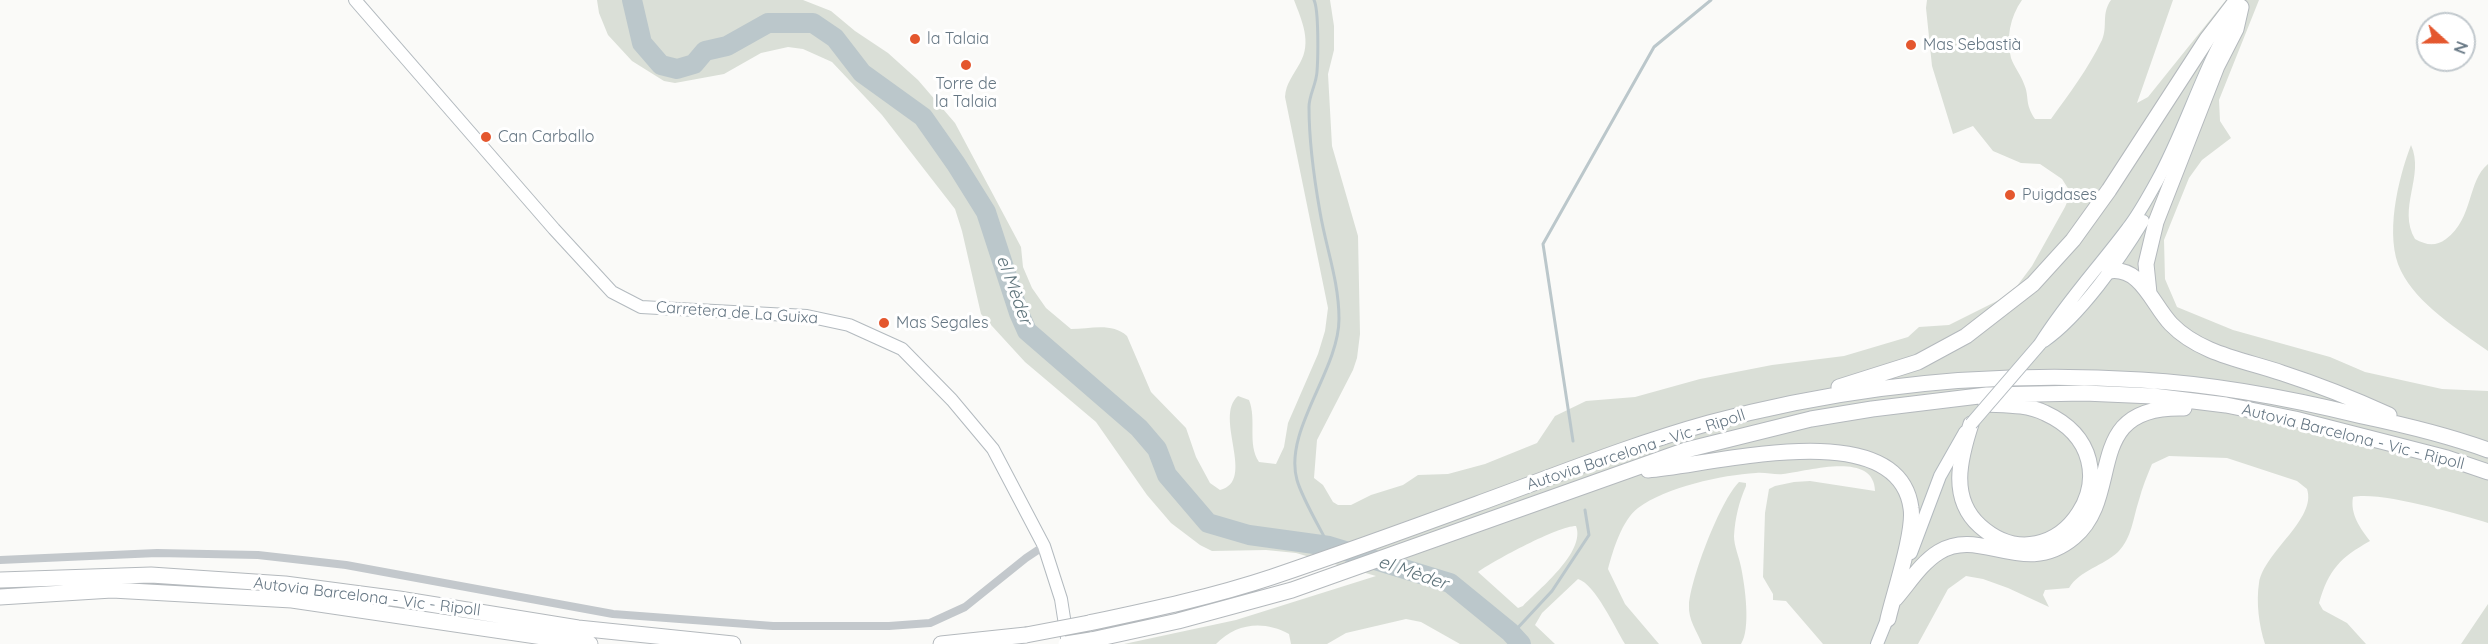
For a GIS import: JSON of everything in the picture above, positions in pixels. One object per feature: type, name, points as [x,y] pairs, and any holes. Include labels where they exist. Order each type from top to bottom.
[{"type":"highway","points":[[2150,296],[2146,264],[2156,222],[2217,66],[2236,29],[2239,4]]},
{"type":"highway","points":[[1827,397],[1832,389],[1918,362],[1948,346],[2000,312],[2033,284],[2073,240],[2109,190],[2207,39],[2239,4]]},
{"type":"highway","points":[[2109,270],[2116,269],[2131,274],[2139,281],[2171,324],[2198,344],[2218,353],[2324,388],[2416,427]]},
{"type":"highway","name":"Autovia Barcelona - Vic - Ripoll","points":[[941,644],[1026,635],[1187,602],[1269,578],[1586,463],[1706,424],[1827,397],[1882,389],[1981,380],[2065,378],[2142,380],[2283,399],[2416,427],[2488,450]]},
{"type":"highway","name":"Autovia Barcelona - Vic - Ripoll","points":[[1067,644],[1178,621],[1292,590],[1686,450],[1811,419],[1987,395],[2084,393],[2153,396],[2226,405],[2295,419],[2447,458],[2488,472]]},
{"type":"highway","points":[[1971,424],[1963,449],[1959,482],[1965,507],[1979,525],[2000,539],[2029,544],[2052,538],[2070,526],[2079,516],[2086,501],[2091,478],[2088,458],[2075,434],[2044,412],[2019,406],[1979,403],[1973,398]]},
{"type":"highway","points":[[1895,599],[1925,562],[1947,548],[1971,544],[2024,555],[2044,553],[2064,544],[2080,532],[2092,516],[2099,497],[2108,453],[2116,437],[2128,424],[2143,415],[2166,408],[2226,405]]},
{"type":"highway","points":[[1630,471],[1671,468],[1767,453],[1817,452],[1858,456],[1887,468],[1900,482],[1912,509],[1910,531],[1887,619]]},
{"type":"highway","name":"Autovia Barcelona - Vic - Ripoll","points":[[0,580],[151,575],[285,584],[399,599],[578,628],[733,644]]},
{"type":"highway","name":"Autovia Barcelona - Vic - Ripoll","points":[[0,597],[112,590],[292,600],[590,644]]},
{"type":"street","name":"Carretera de La Guixa","points":[[356,0],[554,229],[612,292],[641,307],[807,316],[834,320],[902,349],[952,400],[993,449],[1044,546],[1061,599],[1067,644]]},
{"type":"street","points":[[1877,644],[1940,476],[1971,424],[2042,340],[2058,315],[2130,226],[2184,127],[2206,72],[2239,4]]},
{"type":"street","points":[[2042,340],[2062,327],[2132,238],[2157,196],[2181,142],[2184,127]]},
{"type":"street","points":[[0,560],[157,553],[299,558],[613,614],[773,626],[889,626],[930,623],[965,607],[1044,546]]},
{"type":"shaded area","points":[[597,0],[803,0],[831,11],[855,31],[888,53],[918,80],[955,123],[1021,247],[1023,267],[1032,288],[1046,308],[1071,329],[1108,328],[1127,336],[1151,392],[1186,428],[1196,457],[1210,483],[1220,490],[1230,484],[1235,474],[1230,418],[1232,406],[1238,396],[1249,400],[1255,455],[1259,462],[1276,464],[1284,447],[1288,423],[1318,354],[1325,331],[1328,308],[1285,97],[1288,84],[1304,55],[1305,47],[1304,32],[1294,0],[1330,0],[1334,26],[1334,50],[1328,74],[1332,146],[1358,236],[1360,334],[1353,370],[1317,440],[1314,478],[1323,485],[1333,502],[1338,505],[1351,505],[1371,495],[1403,485],[1418,475],[1448,474],[1485,464],[1537,443],[1555,416],[1586,401],[1635,397],[1700,379],[1772,365],[1844,356],[1908,337],[1919,327],[1949,325],[1999,300],[2017,286],[2032,266],[2071,193],[2062,179],[2040,164],[2021,163],[1993,151],[1973,126],[1953,134],[1932,66],[1927,0],[2022,0],[2010,28],[2011,58],[2023,81],[2029,108],[2035,119],[2051,119],[2097,51],[2105,30],[2106,10],[2111,0],[2173,0],[2137,103],[2148,97],[2226,0],[2259,0],[2219,100],[2220,121],[2231,138],[2202,160],[2189,178],[2164,240],[2165,279],[2177,307],[2233,330],[2330,357],[2365,372],[2442,389],[2488,391],[2488,523],[2400,500],[2353,497],[2354,515],[2370,541],[2343,559],[2337,566],[2327,581],[2319,603],[2323,610],[2347,623],[2366,644],[2265,644],[2259,614],[2259,583],[2270,559],[2298,524],[2308,500],[2307,489],[2297,481],[2227,458],[2169,456],[2152,464],[2123,546],[2112,557],[2085,572],[2069,588],[2045,590],[2043,595],[2049,607],[2008,588],[1966,576],[1948,589],[1918,644],[1823,644],[1786,601],[1773,600],[1773,594],[1763,577],[1765,513],[1769,489],[1794,482],[1810,481],[1875,491],[1872,478],[1852,467],[1837,466],[1783,474],[1756,473],[1711,479],[1679,488],[1638,508],[1627,520],[1615,545],[1608,569],[1625,604],[1659,644],[1625,644],[1598,598],[1578,579],[1542,613],[1535,625],[1555,644],[1460,644],[1421,622],[1406,619],[1346,633],[1327,644],[1291,644],[1289,634],[1260,625],[1241,628],[1216,644],[1124,644],[1236,620],[1376,576],[1296,553],[1266,550],[1212,551],[1200,545],[1171,523],[1147,495],[1096,422],[1025,362],[981,314],[955,209],[882,115],[832,62],[803,49],[788,47],[761,53],[724,74],[675,83],[664,81],[632,61],[608,35],[599,13]],"holes":[[[1576,526],[1577,536],[1574,547],[1559,569],[1523,606],[1518,608],[1478,572],[1512,552],[1567,527]]]},
{"type":"shaded area","points":[[2411,145],[2415,168],[2410,204],[2410,227],[2415,239],[2427,244],[2442,242],[2455,230],[2466,211],[2481,171],[2488,164],[2488,351],[2428,305],[2408,283],[2401,271],[2396,257],[2393,225],[2398,191]]},
{"type":"shaded area","points":[[1739,482],[1746,483],[1735,523],[1734,536],[1743,575],[1746,618],[1744,637],[1741,644],[1702,644],[1690,616],[1691,593],[1715,522],[1723,505]]},
{"type":"shaded area","points":[[2488,604],[2488,644],[2461,644]]},
{"type":"waterway","name":"el Mèder","points":[[632,0],[642,43],[661,65],[677,69],[694,64],[705,51],[727,46],[768,23],[813,23],[835,38],[862,73],[923,117],[956,164],[986,212],[1027,331],[1139,428],[1157,449],[1167,475],[1208,523],[1249,535],[1329,546],[1450,583],[1510,632],[1521,644]]},
{"type":"waterway","points":[[1314,0],[1318,57],[1316,77],[1309,103],[1311,146],[1320,212],[1335,278],[1339,319],[1337,339],[1304,421],[1295,461],[1299,487],[1329,546]]},
{"type":"waterway","points":[[1573,441],[1543,244],[1654,47],[1711,0]]},
{"type":"waterway","points":[[1512,634],[1552,591],[1589,535],[1585,510]]},
{"type":"place","name":"la Talaia","points":[[915,39]]},
{"type":"place","name":"Mas Sebastià","points":[[1911,45]]},
{"type":"place","name":"Torre de la Talaia","points":[[966,65]]},
{"type":"place","name":"Can Carballo","points":[[486,137]]},
{"type":"place","name":"Puigdases","points":[[2010,195]]},
{"type":"place","name":"Mas Segales","points":[[884,323]]}]
